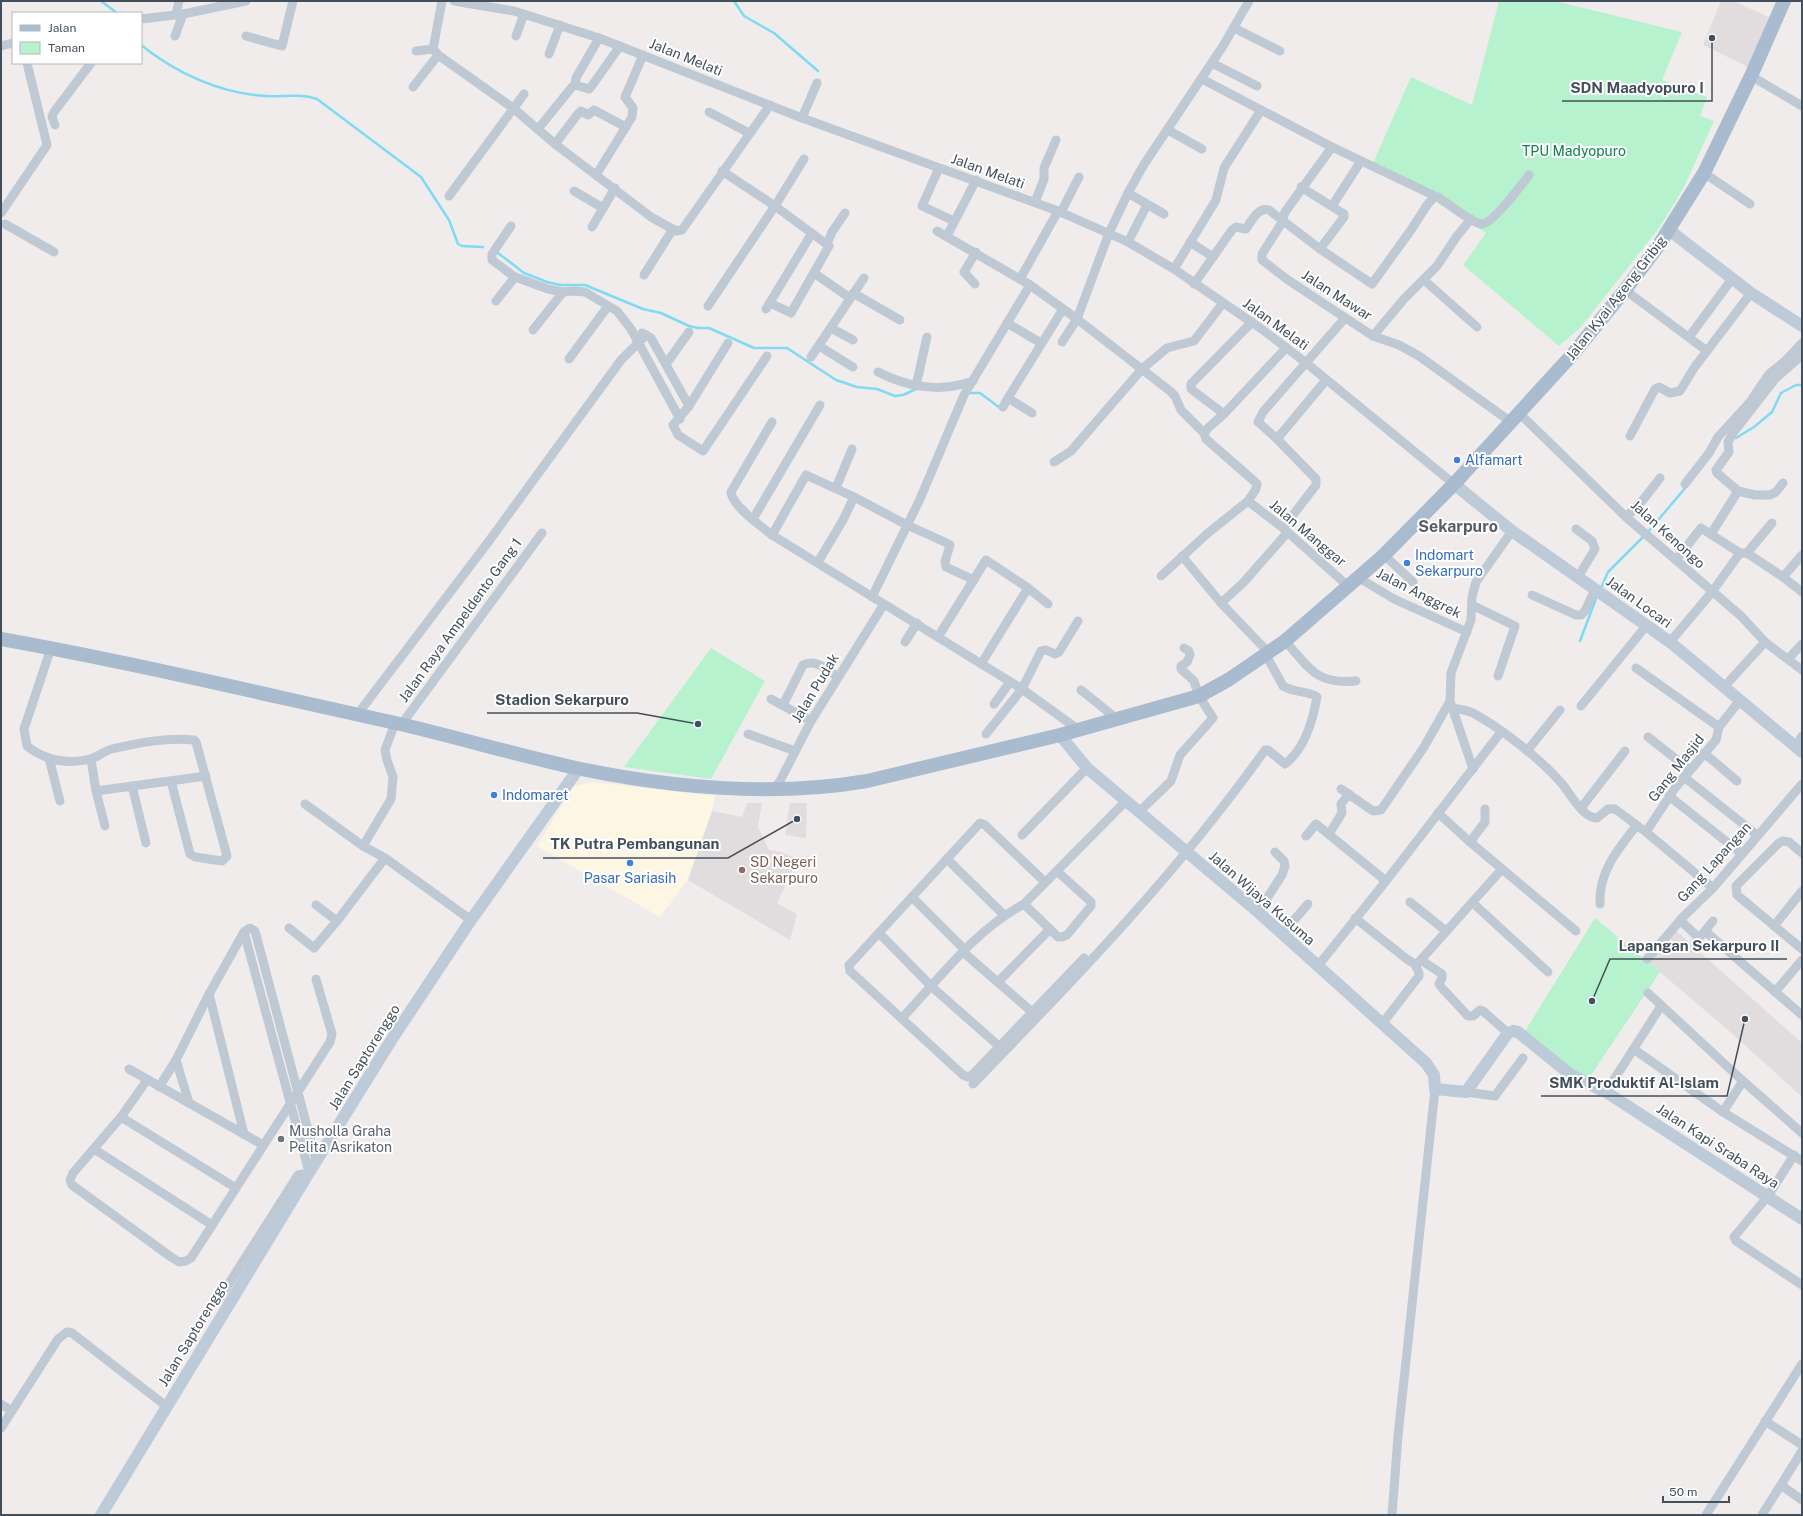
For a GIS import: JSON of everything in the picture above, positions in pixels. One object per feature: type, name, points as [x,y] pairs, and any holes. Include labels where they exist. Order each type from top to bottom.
[{"type":"main road","name":"Jalan Kyai Ageng Gribig","points":[[1,638],[398,724],[579,768],[659,782],[774,789],[838,786],[867,781],[1060,735],[1199,696],[1218,686],[1268,654],[1384,555],[1454,484],[1572,354],[1625,290],[1669,230],[1704,173],[1751,76],[1768,48],[1784,1]]},
{"type":"street","points":[[175,36],[179,15],[179,1]]},
{"type":"street","points":[[142,20],[179,15],[246,1]]},
{"type":"street","points":[[246,36],[282,46],[293,1]]},
{"type":"street","points":[[413,87],[435,52],[442,1]]},
{"type":"street","name":"Jalan Melati","points":[[454,1],[486,3],[599,38],[802,118],[976,180],[1060,212],[1128,242],[1174,269],[1252,322],[1305,362],[1454,484]]},
{"type":"street","points":[[1062,342],[1077,319],[1109,233],[1128,193],[1143,166],[1212,63],[1249,1]]},
{"type":"street","points":[[516,36],[524,14]]},
{"type":"street","points":[[549,54],[560,25]]},
{"type":"street","points":[[1234,28],[1280,50]]},
{"type":"street","points":[[538,130],[575,85],[576,78],[599,38]]},
{"type":"street","points":[[1,46],[12,43]]},
{"type":"street","points":[[575,85],[589,88],[592,87],[620,46]]},
{"type":"street","points":[[416,51],[435,52],[513,108],[555,144],[615,188],[651,217],[678,231],[682,230],[722,171],[770,105]]},
{"type":"street","points":[[596,175],[626,127],[634,111],[625,97],[643,55]]},
{"type":"street","points":[[1212,63],[1257,86]]},
{"type":"street","points":[[1,213],[47,145],[26,64]]},
{"type":"street","points":[[55,125],[52,117],[54,112],[90,64]]},
{"type":"street","points":[[1751,76],[1802,106]]},
{"type":"street","points":[[1202,78],[1331,148],[1435,196],[1481,224],[1491,219],[1529,175]]},
{"type":"street","points":[[802,118],[818,83]]},
{"type":"street","points":[[449,196],[524,94]]},
{"type":"street","points":[[555,144],[577,115],[582,111],[588,115],[594,110],[626,127]]},
{"type":"street","points":[[1174,269],[1216,200],[1224,168],[1261,110]]},
{"type":"street","points":[[708,112],[749,133]]},
{"type":"street","points":[[1168,130],[1202,149]]},
{"type":"street","points":[[1034,202],[1044,179],[1046,172],[1044,168],[1056,140]]},
{"type":"street","name":"Jalan Mawar","points":[[1331,148],[1301,187],[1285,212],[1281,224],[1262,254],[1262,260],[1288,280],[1373,336],[1399,345],[1419,356],[1515,418]]},
{"type":"street","points":[[708,306],[775,206],[804,159]]},
{"type":"street","points":[[1332,206],[1361,161]]},
{"type":"street","points":[[939,168],[922,206],[954,221]]},
{"type":"street","points":[[722,171],[775,206],[812,232],[830,246],[791,313],[768,306],[812,232]]},
{"type":"street","points":[[1704,173],[1750,204]]},
{"type":"street","points":[[1020,279],[1079,177]]},
{"type":"street","points":[[947,236],[976,180]]},
{"type":"street","points":[[1301,187],[1345,215],[1320,249]]},
{"type":"street","points":[[592,228],[615,188]]},
{"type":"street","points":[[574,191],[603,208]]},
{"type":"street","points":[[1128,193],[1164,214]]},
{"type":"street","points":[[1194,284],[1232,230],[1236,227],[1246,229],[1263,209],[1269,210],[1320,249],[1372,284],[1411,230],[1427,204],[1435,196]]},
{"type":"street","points":[[1128,242],[1147,205]]},
{"type":"street","points":[[827,244],[832,232],[845,213]]},
{"type":"street","points":[[1373,336],[1404,299],[1437,266],[1457,236],[1471,219]]},
{"type":"street","points":[[2,225],[54,252]]},
{"type":"street","points":[[511,226],[492,254],[491,258],[494,263],[515,277],[548,289],[563,292],[585,292],[617,311],[631,329],[680,419]]},
{"type":"street","points":[[644,275],[673,229]]},
{"type":"street","points":[[1669,230],[1751,293],[1802,326]]},
{"type":"street","points":[[937,231],[976,252],[1030,285],[1077,319],[1170,391],[1175,396],[1178,407],[1204,433],[1206,439],[1257,484],[1256,489],[1248,501],[1182,556],[1161,576]]},
{"type":"street","points":[[1190,242],[1213,257]]},
{"type":"street","points":[[975,284],[964,272],[976,252]]},
{"type":"street","points":[[814,273],[852,296],[900,320]]},
{"type":"street","points":[[496,301],[515,277]]},
{"type":"street","points":[[811,357],[864,278]]},
{"type":"street","points":[[1689,337],[1732,279]]},
{"type":"street","points":[[1424,280],[1477,327]]},
{"type":"street","points":[[872,597],[920,499],[964,395],[1030,285]]},
{"type":"street","points":[[1625,290],[1708,351]]},
{"type":"street","points":[[533,330],[563,292]]},
{"type":"street","points":[[1630,436],[1655,389],[1661,387],[1670,393],[1680,390],[1694,368],[1751,293]]},
{"type":"street","points":[[1054,462],[1070,451],[1142,369],[1167,348],[1194,341],[1223,302]]},
{"type":"street","points":[[569,359],[608,306]]},
{"type":"street","points":[[1003,407],[1063,309]]},
{"type":"street","points":[[1221,603],[1243,583],[1285,530],[1317,482],[1316,479],[1277,439],[1258,422],[1264,412],[1305,362],[1345,318]]},
{"type":"street","points":[[1224,414],[1191,389],[1192,384],[1252,322]]},
{"type":"street","points":[[1008,323],[1041,343]]},
{"type":"street","points":[[831,328],[853,340]]},
{"type":"street","points":[[631,329],[651,338],[689,406]]},
{"type":"street","points":[[666,364],[689,332]]},
{"type":"street","points":[[357,715],[488,541],[621,360],[637,342],[646,335]]},
{"type":"street","points":[[916,386],[927,337]]},
{"type":"street","points":[[728,343],[689,406],[680,419],[673,425],[674,430],[678,435],[703,451],[767,356]]},
{"type":"street","points":[[1685,484],[1709,453],[1726,438],[1788,364],[1802,343]]},
{"type":"street","points":[[819,346],[853,367]]},
{"type":"street","points":[[1204,433],[1224,414],[1286,348]]},
{"type":"street","points":[[1783,482],[1776,492],[1770,495],[1755,495],[1738,491],[1717,473],[1716,470],[1729,452],[1726,438],[1769,374],[1802,355]]},
{"type":"street","points":[[878,372],[900,382],[916,386],[950,386],[971,384]]},
{"type":"street","points":[[1277,439],[1326,380]]},
{"type":"street","points":[[1008,398],[1032,413]]},
{"type":"street","points":[[753,519],[820,405]]},
{"type":"street","name":"Jalan Kenongo","points":[[1515,418],[1626,517],[1741,616],[1765,642],[1802,670]]},
{"type":"street","points":[[772,422],[731,492],[733,500],[772,535],[1022,689],[1079,730]]},
{"type":"street","points":[[836,488],[852,449]]},
{"type":"street","points":[[772,535],[806,475],[836,488],[907,525],[947,543],[950,545],[945,562],[946,567],[974,580]]},
{"type":"street","points":[[1626,517],[1643,500],[1660,478]]},
{"type":"street","name":"Jalan Locari","points":[[1454,484],[1512,530],[1670,642],[1740,700],[1800,745]]},
{"type":"street","points":[[1711,534],[1738,491]]},
{"type":"street","points":[[818,562],[843,520],[854,497]]},
{"type":"street","name":"Jalan Manggar","points":[[1248,501],[1354,582]]},
{"type":"street","points":[[1670,642],[1743,553],[1772,523]]},
{"type":"street","points":[[1676,560],[1701,528],[1783,577],[1802,592]]},
{"type":"street","points":[[1576,529],[1592,541],[1595,549],[1578,577]]},
{"type":"street","points":[[1473,769],[1451,704],[1449,687],[1451,673],[1471,620],[1472,597],[1480,575],[1512,530]]},
{"type":"street","name":"Jalan Raya Ampeldento Gang 1","points":[[363,846],[391,799],[393,777],[385,750],[398,724],[542,533]]},
{"type":"street","points":[[1384,555],[1413,582]]},
{"type":"street","points":[[1783,577],[1802,555]]},
{"type":"street","points":[[973,1084],[1099,953],[1187,852],[1265,750],[1268,750],[1284,764],[1287,764],[1308,732],[1318,697],[1314,694],[1301,693],[1282,686],[1268,654],[1221,603],[1182,556]]},
{"type":"street","points":[[938,638],[986,560],[1028,588],[1048,604]]},
{"type":"street","name":"Jalan Anggrek","points":[[1354,582],[1467,632]]},
{"type":"street","points":[[981,664],[1028,588]]},
{"type":"street","points":[[1532,595],[1576,615],[1581,615],[1598,590]]},
{"type":"street","name":"Jalan Pudak","points":[[774,789],[780,781],[811,721],[884,604]]},
{"type":"street","name":"Jalan Anggrek","points":[[1472,605],[1515,626],[1498,676]]},
{"type":"street","points":[[986,734],[1022,689],[1042,651],[1046,650],[1055,654],[1059,652],[1078,621]]},
{"type":"street","points":[[905,642],[917,623]]},
{"type":"street","points":[[1581,706],[1646,626]]},
{"type":"street","points":[[1285,641],[1312,672],[1319,677],[1338,681],[1356,681]]},
{"type":"street","points":[[1724,687],[1765,642]]},
{"type":"street","points":[[1788,659],[1802,644]]},
{"type":"street","points":[[50,648],[24,729],[27,746],[34,752],[49,758],[74,761],[91,759],[111,749],[165,739],[194,740],[196,742],[206,776],[227,856],[222,861],[195,857],[189,852],[171,781]]},
{"type":"street","points":[[1139,812],[1171,781],[1180,756],[1213,718],[1199,696],[1194,681],[1181,670],[1181,666],[1187,662],[1190,655],[1189,651],[1184,648]]},
{"type":"street","points":[[783,705],[803,665],[807,663],[815,663],[838,677]]},
{"type":"street","points":[[1636,668],[1719,727]]},
{"type":"street","points":[[994,704],[1010,682]]},
{"type":"street","points":[[1081,690],[1116,719]]},
{"type":"street","points":[[771,700],[811,721]]},
{"type":"street","name":"Gang Masjid","points":[[1646,832],[1669,796],[1716,740],[1719,727],[1740,700]]},
{"type":"street","points":[[1451,704],[1471,712],[1527,752],[1558,779],[1581,808],[1593,818],[1597,818],[1608,809],[1615,809],[1646,832],[1713,888]]},
{"type":"street","points":[[1329,834],[1342,813],[1342,804],[1345,791],[1373,811],[1381,810],[1451,704]]},
{"type":"street","points":[[1527,752],[1560,710]]},
{"type":"street","points":[[1317,966],[1386,881],[1501,732]]},
{"type":"street","points":[[748,734],[795,751]]},
{"type":"street","name":"Jalan Wijaya Kusuma","points":[[1060,735],[1087,768],[1258,912],[1426,1063],[1434,1075],[1435,1089]]},
{"type":"street","points":[[1648,737],[1757,835]]},
{"type":"street","points":[[1581,808],[1625,751]]},
{"type":"street","points":[[1704,753],[1737,781]]},
{"type":"street","points":[[49,758],[60,801]]},
{"type":"street","points":[[91,759],[96,792],[105,826]]},
{"type":"street","name":"Jalan Saptorenggo","points":[[101,1515],[166,1406],[236,1283],[308,1174],[392,1039],[471,920],[579,768]]},
{"type":"street","points":[[1022,835],[1087,768]]},
{"type":"street","points":[[96,792],[206,776]]},
{"type":"street","name":"Gang Lapangan","points":[[1647,959],[1680,920],[1713,888],[1802,784]]},
{"type":"street","points":[[132,786],[146,843]]},
{"type":"street","points":[[1669,796],[1742,854]]},
{"type":"street","points":[[902,1018],[964,951],[1004,915],[1024,904],[1126,801]]},
{"type":"street","points":[[305,804],[363,846],[385,858],[471,920]]},
{"type":"street","points":[[1470,842],[1485,822],[1486,809]]},
{"type":"street","points":[[1438,813],[1502,870],[1576,931]]},
{"type":"street","points":[[1046,882],[985,825],[980,824],[853,961],[849,968],[850,971],[966,1077],[970,1076],[1000,1047],[1084,958]]},
{"type":"street","points":[[1306,836],[1315,824],[1386,881]]},
{"type":"street","points":[[1600,904],[1599,892],[1608,866],[1620,846],[1636,826]]},
{"type":"street","points":[[1802,853],[1789,842],[1784,840],[1779,843],[1736,886],[1737,895],[1802,949]]},
{"type":"street","points":[[1258,912],[1284,869],[1284,861],[1275,852]]},
{"type":"street","points":[[289,928],[314,948],[337,921],[385,858]]},
{"type":"street","points":[[947,859],[1004,915]]},
{"type":"street","points":[[1382,1024],[1419,976],[1418,962],[1502,870]]},
{"type":"street","points":[[1024,904],[1058,936],[1062,937],[1067,935],[1091,906],[1091,902],[1088,897],[1057,871]]},
{"type":"street","points":[[1774,926],[1802,891]]},
{"type":"street","points":[[912,897],[964,951],[1032,1012]]},
{"type":"street","points":[[1410,902],[1446,931]]},
{"type":"street","points":[[1473,903],[1548,972]]},
{"type":"street","points":[[1282,934],[1308,904]]},
{"type":"street","points":[[316,905],[337,921]]},
{"type":"street","points":[[1355,918],[1408,960],[1418,962],[1442,974],[1439,984],[1468,1016],[1473,1016],[1480,1010],[1483,1011],[1513,1033],[1466,1092]]},
{"type":"street","points":[[1680,920],[1700,937],[1775,992],[1802,1015]]},
{"type":"street","points":[[1700,937],[1713,921]]},
{"type":"street","points":[[160,1087],[176,1060],[209,994],[244,932],[250,928],[256,931],[316,1160]]},
{"type":"street","points":[[998,982],[1050,929]]},
{"type":"street","points":[[244,932],[291,1101],[308,1174]]},
{"type":"street","points":[[879,933],[932,987],[1000,1047]]},
{"type":"street","points":[[1775,992],[1802,962]]},
{"type":"street","points":[[147,1080],[121,1116],[71,1176],[72,1185],[179,1262],[186,1261],[190,1258],[212,1225],[332,1038],[316,979]]},
{"type":"street","points":[[1648,993],[1743,1081],[1802,1133]]},
{"type":"street","points":[[209,994],[244,1134]]},
{"type":"street","points":[[1606,1092],[1661,1006]]},
{"type":"street","points":[[267,1016],[277,1013]]},
{"type":"street","name":"Jalan Kapi Sraba Raya","points":[[1513,1033],[1571,1075],[1606,1092],[1802,1219]]},
{"type":"street","points":[[1634,1050],[1723,1112],[1802,1161]]},
{"type":"street","points":[[1392,1515],[1398,1436],[1435,1089],[1495,1096],[1523,1058]]},
{"type":"street","points":[[176,1060],[189,1103]]},
{"type":"street","points":[[129,1069],[263,1145]]},
{"type":"street","points":[[1723,1112],[1743,1081]]},
{"type":"street","points":[[121,1116],[236,1188]]},
{"type":"street","points":[[94,1149],[212,1225]]},
{"type":"street","points":[[1794,1156],[1768,1196],[1734,1237],[1736,1241],[1802,1286]]},
{"type":"street","points":[[219,1300],[236,1283]]},
{"type":"street","points":[[1,1428],[58,1339],[67,1332],[72,1333],[166,1406]]},
{"type":"street","points":[[1706,1515],[1802,1364]]},
{"type":"street","points":[[1,1404],[12,1411]]},
{"type":"street","points":[[1766,1421],[1802,1445]]},
{"type":"street","points":[[1762,1515],[1802,1451]]},
{"type":"street","points":[[1781,1485],[1802,1500]]},
{"type":"shaded area","points":[[1721,1],[1733,1],[1771,18],[1748,67],[1703,45]]},
{"type":"shaded area","name":"Pasar Sariasih","points":[[592,782],[715,796],[712,811],[688,880],[660,917],[537,846],[573,787]]},
{"type":"shaded area","name":"SD Negeri Sekarpuro","points":[[747,803],[762,803],[758,827],[769,850],[781,852],[798,859],[777,903],[797,914],[790,940],[688,880],[712,811],[742,817]]},
{"type":"shaded area","points":[[790,803],[807,803],[806,838],[785,835]]},
{"type":"shaded area","points":[[1674,929],[1802,1043],[1802,1097],[1729,1031],[1647,961]]},
{"type":"green space","name":"TPU Madyopuro","points":[[1499,1],[1555,1],[1682,32],[1662,80],[1707,97],[1700,116],[1714,121],[1683,189],[1659,228],[1580,328],[1559,346],[1463,265],[1486,233],[1373,163],[1411,77],[1472,105]]},
{"type":"green space","points":[[711,648],[765,681],[711,779],[624,767]]},
{"type":"green space","points":[[1595,918],[1660,972],[1587,1081],[1525,1031]]},
{"type":"waterway","points":[[101,1],[116,12]]},
{"type":"waterway","points":[[734,1],[744,16],[774,33],[818,71]]},
{"type":"waterway","points":[[142,46],[183,73],[231,91],[265,96],[297,96],[317,99],[421,177],[449,220],[458,244],[462,246],[483,247]]},
{"type":"waterway","points":[[498,253],[524,273],[547,282],[560,285],[585,285],[643,309],[661,313],[689,326],[709,328],[754,348],[787,348],[836,380],[857,387],[877,389],[895,396],[903,395],[916,389]]},
{"type":"waterway","points":[[1733,438],[1736,438],[1754,427],[1772,412],[1781,393],[1796,385],[1802,385]]},
{"type":"waterway","points":[[968,393],[980,393],[1000,408]]},
{"type":"waterway","points":[[1648,532],[1686,487]]},
{"type":"waterway","points":[[1601,588],[1608,572],[1644,536]]},
{"type":"waterway","points":[[1580,641],[1597,596]]},
{"type":"place","name":"SDN Maadyopuro I","points":[[1712,38]]},
{"type":"place","name":"Alfamart","points":[[1457,460]]},
{"type":"place","name":"Indomart Sekarpuro","points":[[1407,563]]},
{"type":"place","name":"Stadion Sekarpuro","points":[[698,724]]},
{"type":"place","name":"Indomaret","points":[[494,795]]},
{"type":"place","name":"TK Putra Pembangunan","points":[[797,819]]},
{"type":"place","name":"Pasar Sariasih","points":[[630,863]]},
{"type":"place","name":"SD Negeri Sekarpuro","points":[[742,870]]},
{"type":"place","name":"Lapangan Sekarpuro II","points":[[1592,1001]]},
{"type":"place","name":"SMK Produktif Al-Islam","points":[[1745,1019]]},
{"type":"place","name":"Musholla Graha Pelita Asrikaton","points":[[281,1139]]},
{"type":"district","name":"Sekarpuro","points":[[1458,526]]}]
